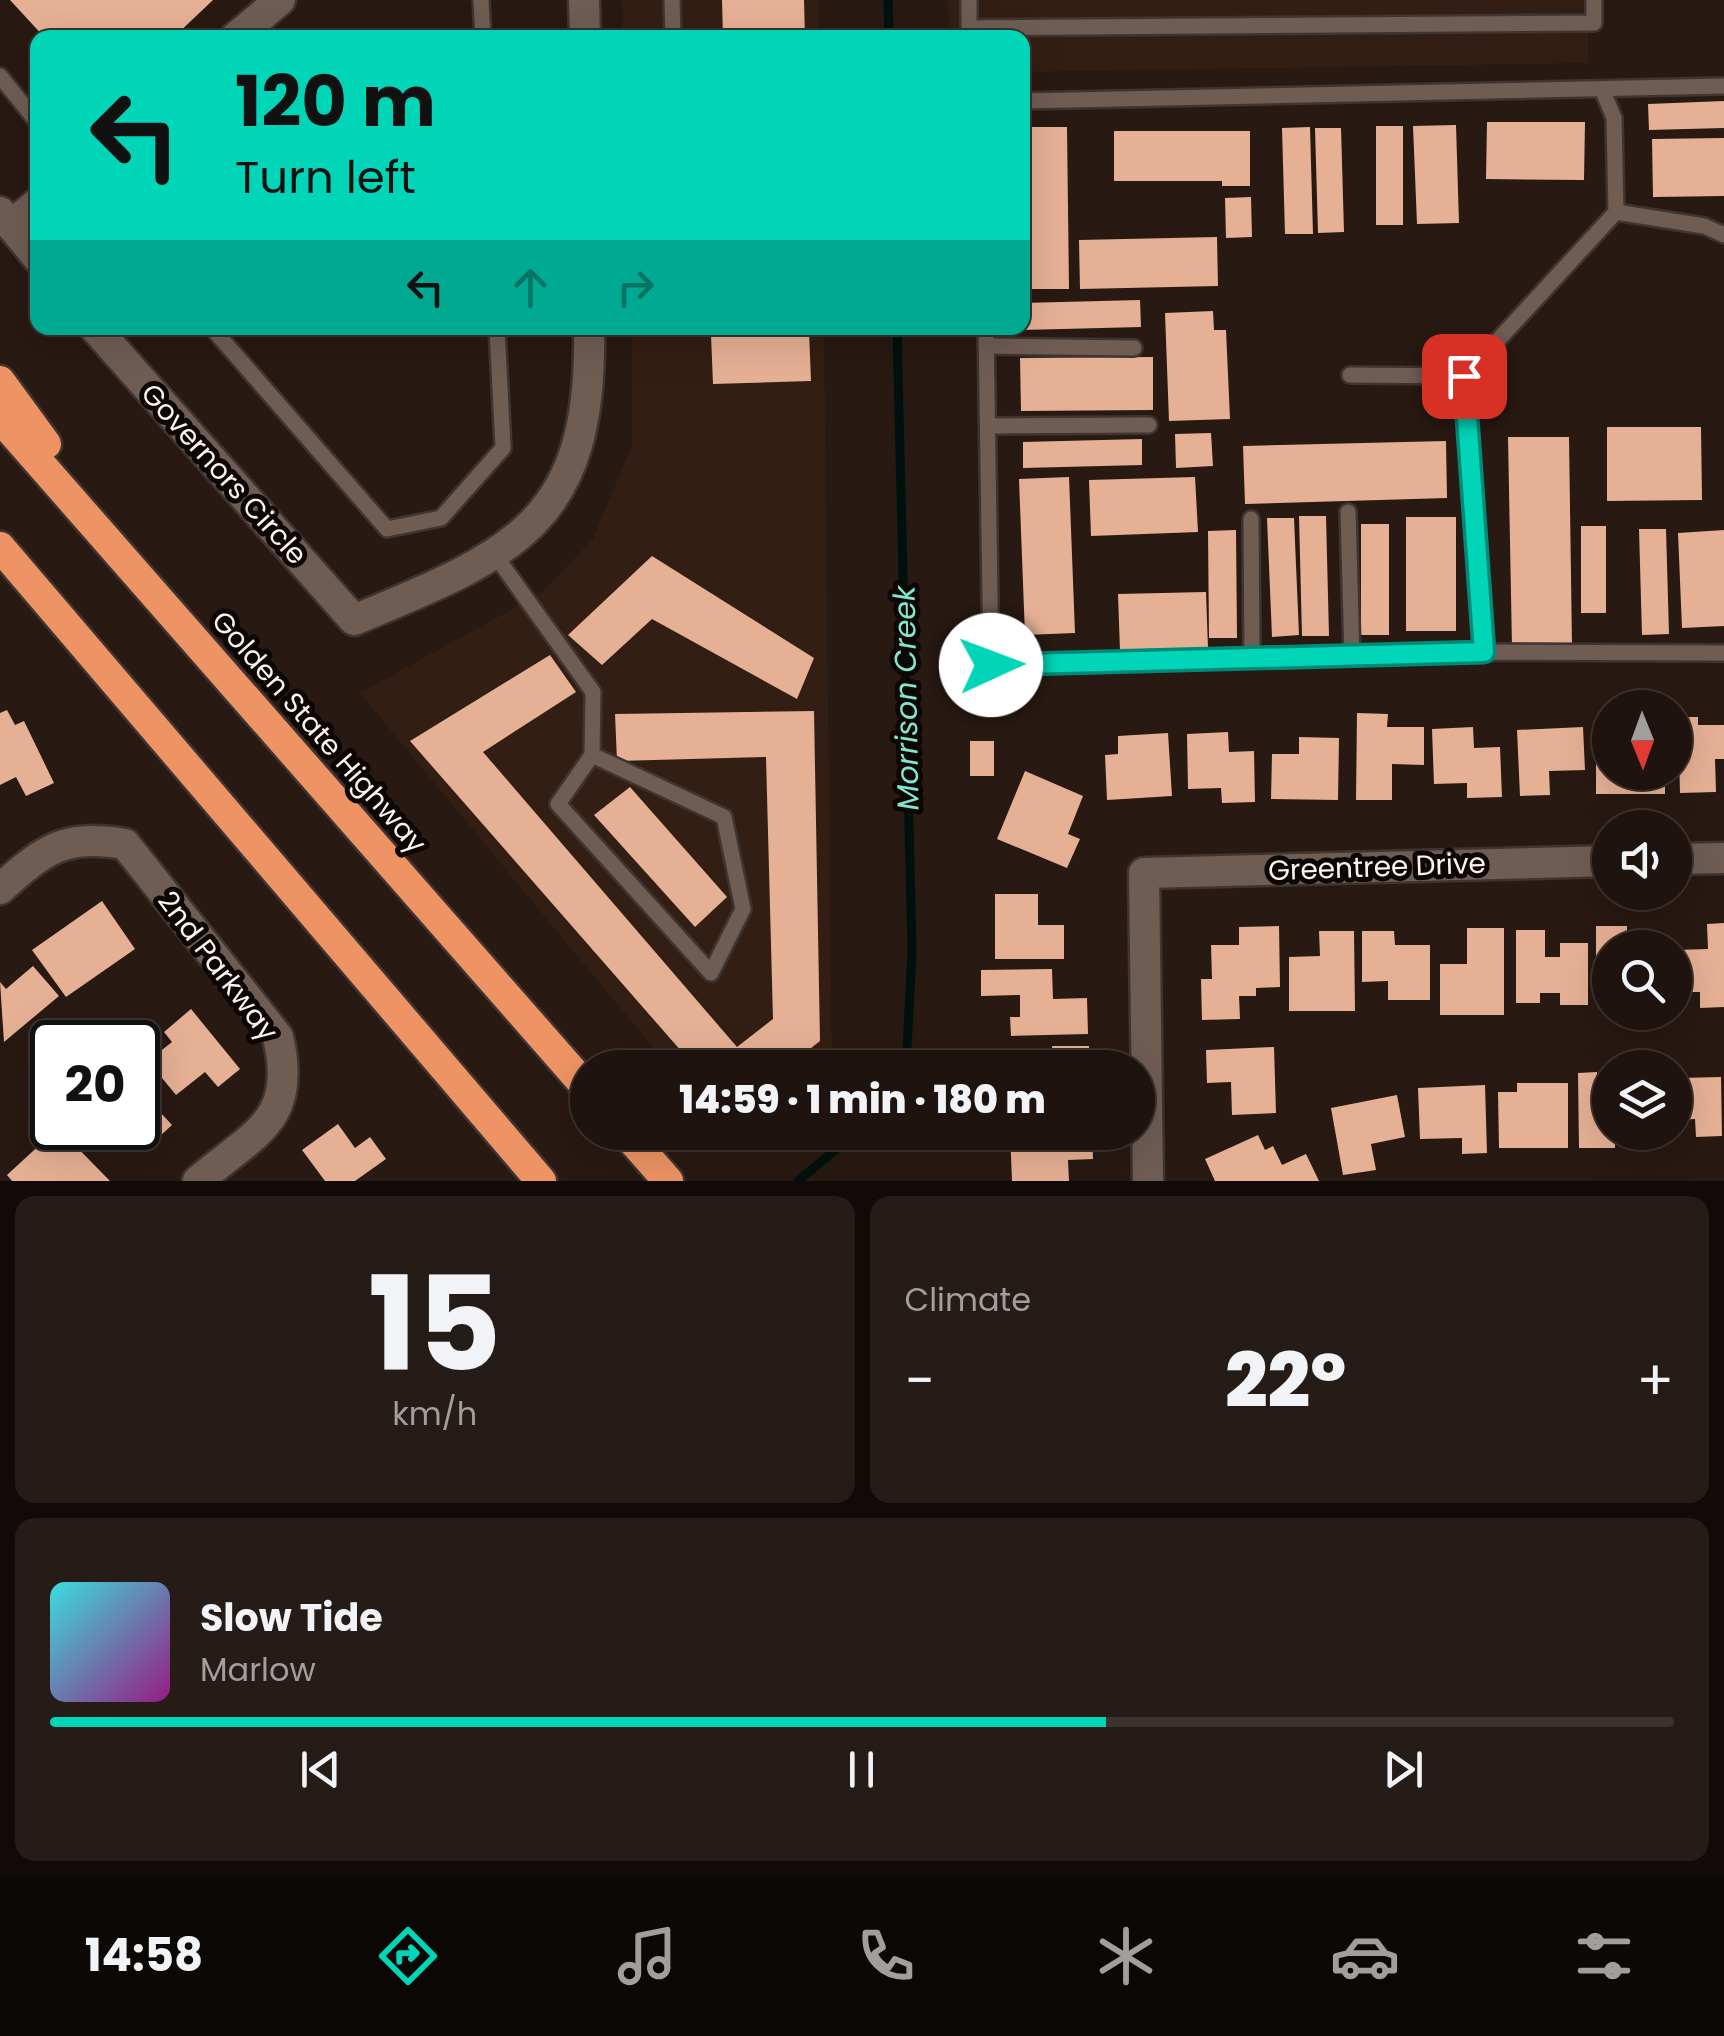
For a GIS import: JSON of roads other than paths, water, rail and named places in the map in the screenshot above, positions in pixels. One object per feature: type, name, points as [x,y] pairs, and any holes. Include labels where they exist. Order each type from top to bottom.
[{"type":"highway","points":[[0,381],[160,599]]},
{"type":"highway","name":"Golden State Highway","points":[[0,418],[570,1068]]},
{"type":"highway","points":[[0,547],[541,1181]]},
{"type":"highway","points":[[641,1150],[668,1181]]},
{"type":"street","points":[[244,30],[280,0]]},
{"type":"street","points":[[584,0],[585,30]]},
{"type":"street","points":[[30,207],[5,218],[30,248]]},
{"type":"street","name":"Governors Circle","points":[[101,335],[354,620],[454,578],[496,555]]},
{"type":"street","points":[[496,555],[549,502],[578,448],[590,387],[590,335]]},
{"type":"street","name":"2nd Parkway","points":[[0,889],[32,860],[64,842],[88,838],[125,844],[278,1037],[285,1067],[282,1099],[271,1122],[209,1178]]},
{"type":"street","points":[[1692,859],[1724,858]]},
{"type":"street","name":"Greentree Drive","points":[[1148,1181],[1144,873],[1592,861]]},
{"type":"lane","points":[[481,0],[483,30]]},
{"type":"lane","points":[[672,0],[673,30]]},
{"type":"lane","points":[[968,0],[969,28],[1594,23],[1594,0]]},
{"type":"lane","points":[[0,76],[30,113]]},
{"type":"lane","points":[[1030,101],[1724,86]]},
{"type":"lane","points":[[1484,652],[1464,376],[1616,212],[1614,118],[1602,89]]},
{"type":"lane","points":[[1616,212],[1704,226],[1724,235]]},
{"type":"lane","points":[[218,335],[387,529],[441,518],[503,448],[497,335]]},
{"type":"lane","points":[[986,335],[991,665],[1484,652],[1724,653]]},
{"type":"lane","points":[[986,346],[1134,348]]},
{"type":"lane","points":[[1350,375],[1464,376]]},
{"type":"lane","points":[[989,426],[1149,425]]},
{"type":"lane","points":[[1348,512],[1352,656]]},
{"type":"lane","points":[[1251,519],[1252,658]]},
{"type":"lane","points":[[496,555],[593,692],[592,755],[558,804],[711,973],[743,909],[724,817],[592,755]]},
{"type":"waterway","name":"Morrison Creek","points":[[888,0],[889,30]]},
{"type":"waterway","name":"Morrison Creek","points":[[897,335],[912,950],[907,1050]]},
{"type":"waterway","name":"Morrison Creek","points":[[798,1181],[835,1150]]}]
